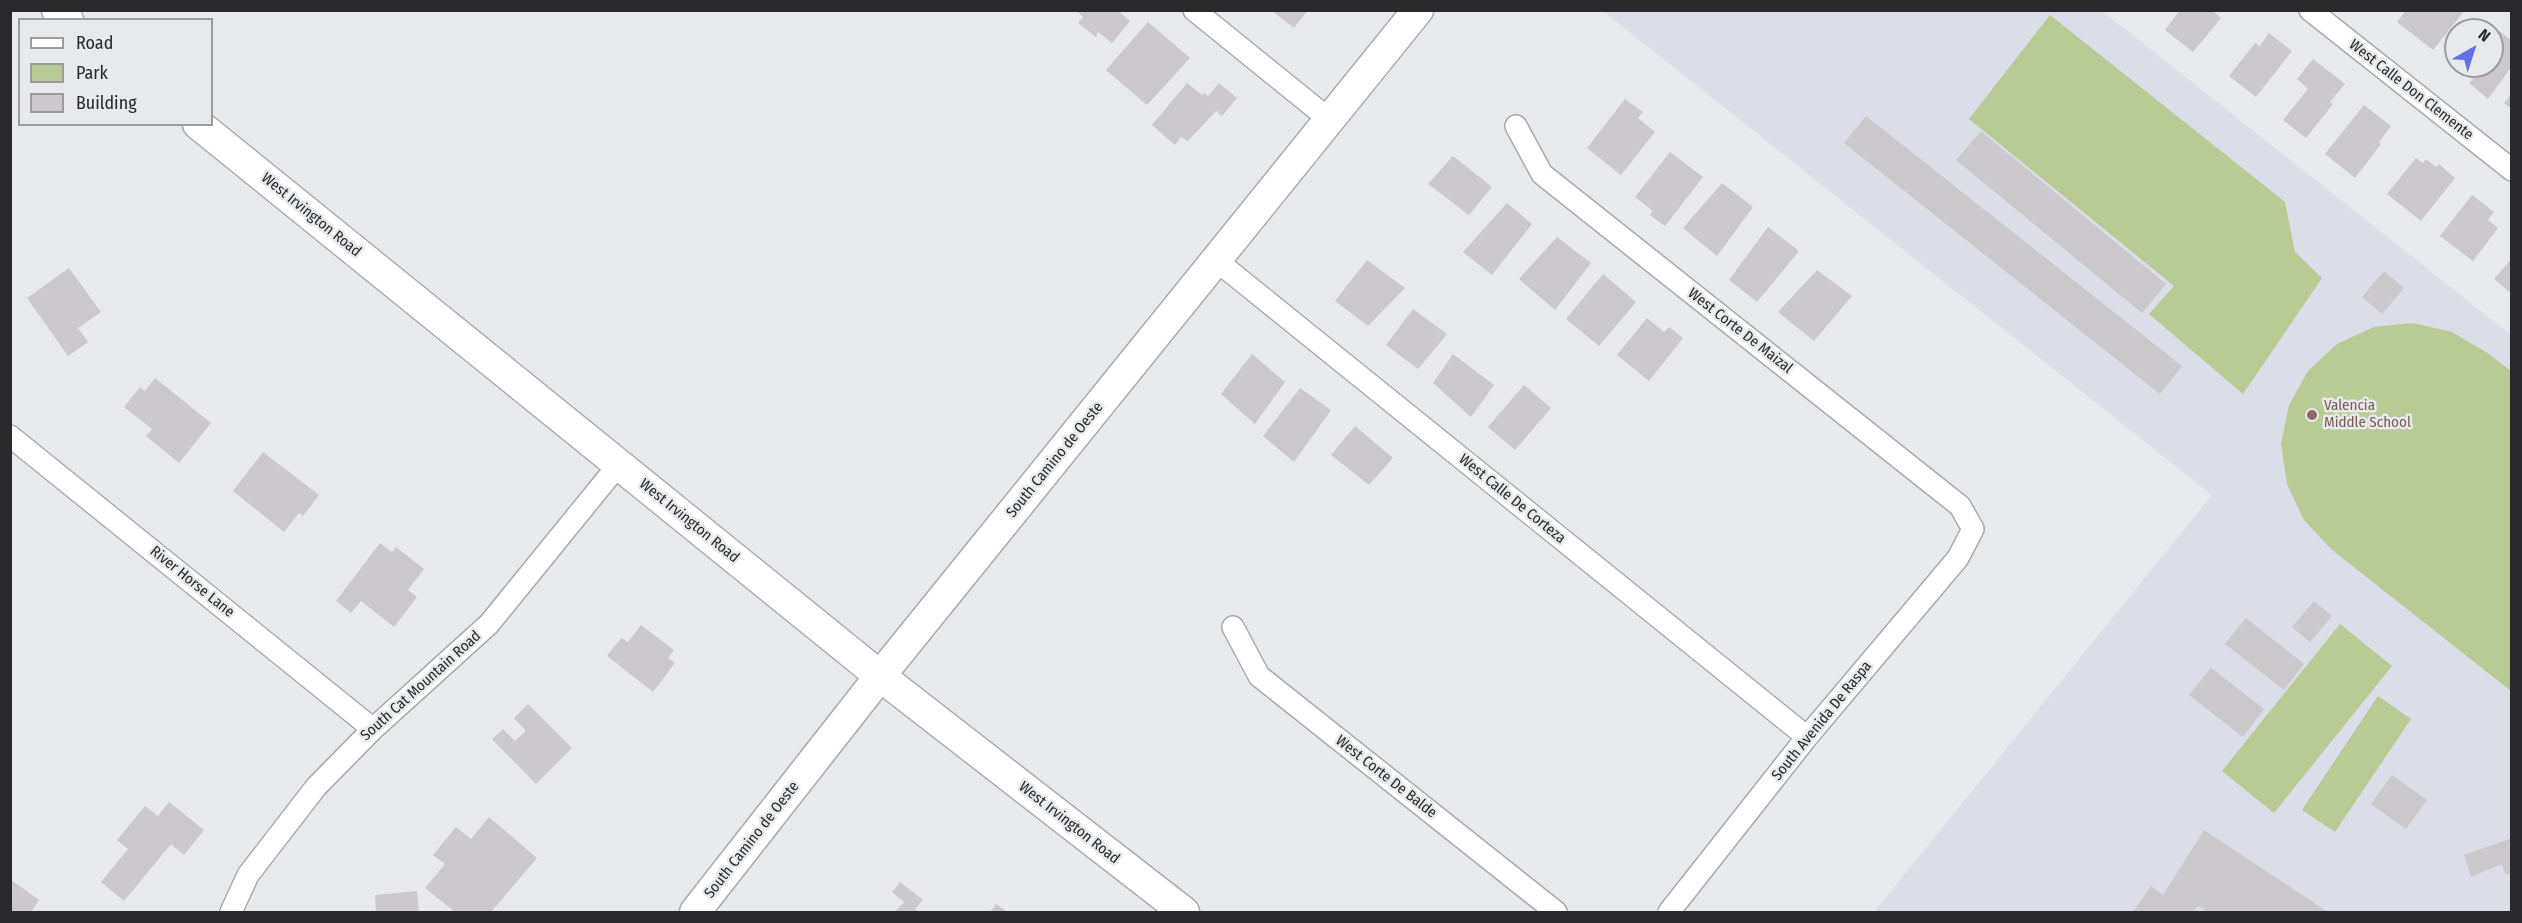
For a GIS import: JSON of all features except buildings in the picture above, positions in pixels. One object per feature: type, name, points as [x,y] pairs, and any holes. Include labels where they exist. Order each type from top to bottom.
[{"type":"main road","name":"South Camino de Oeste","points":[[694,912],[880,676],[1418,10]]},
{"type":"main road","name":"West Irvington Road","points":[[200,126],[880,676],[1184,912]]},
{"type":"street","points":[[1194,10],[1330,120]]},
{"type":"street","name":"West Calle Don Clemente","points":[[2310,10],[2511,170]]},
{"type":"street","name":"West Corte De Maizal","points":[[1516,126],[1542,174],[1960,506],[1973,529]]},
{"type":"street","name":"West Calle De Corteza","points":[[1217,261],[1807,737]]},
{"type":"street","name":"River Horse Lane","points":[[10,436],[373,729]]},
{"type":"street","name":"South Cat Mountain Road","points":[[231,912],[248,876],[316,788],[373,729],[489,624],[619,464]]},
{"type":"street","name":"South Avenida De Raspa","points":[[1669,912],[1807,737],[1958,558],[1973,529]]},
{"type":"street","name":"West Corte De Balde","points":[[1233,627],[1258,676],[1556,912]]},
{"type":"shaded area","name":"Valencia Middle School","points":[[1603,11],[2102,11],[2511,335],[2511,912],[1874,912],[2212,495]]},
{"type":"green space","points":[[2050,15],[2285,202],[2295,252],[2322,278],[2243,394],[2149,314],[2174,286],[1969,119]]},
{"type":"green space","points":[[2413,323],[2452,332],[2486,352],[2511,371],[2511,691],[2331,549],[2304,520],[2287,484],[2281,444],[2289,405],[2308,371],[2337,344],[2374,327]]},
{"type":"green space","points":[[2340,624],[2392,666],[2274,813],[2222,771]]},
{"type":"green space","points":[[2378,696],[2411,719],[2335,832],[2302,810]]},
{"type":"place","name":"Valencia Middle School","points":[[2312,415]]}]
